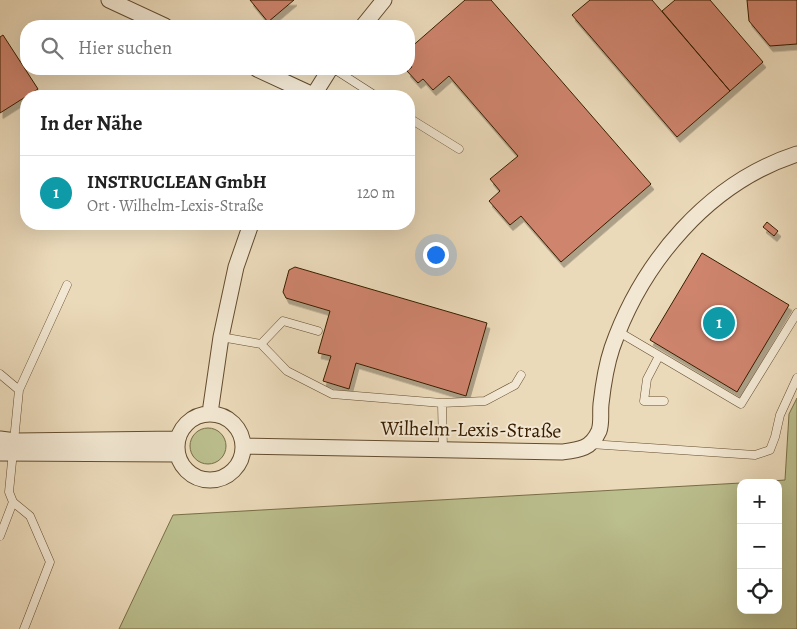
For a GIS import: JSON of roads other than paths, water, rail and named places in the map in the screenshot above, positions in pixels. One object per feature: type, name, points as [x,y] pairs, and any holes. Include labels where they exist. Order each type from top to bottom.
[{"type":"street","points":[[108,0],[152,20]]},
{"type":"street","points":[[368,20],[384,0]]},
{"type":"street","points":[[269,75],[301,90]]},
{"type":"street","points":[[317,90],[328,75]]},
{"type":"street","name":"Wilhelm-Lexis-Straße","points":[[243,446],[562,452],[581,450],[590,444],[600,429],[603,390],[612,350],[630,305],[655,262],[693,218],[734,186],[778,160],[797,154]]},
{"type":"street","points":[[210,413],[221,336],[236,268],[249,230]]},
{"type":"street","points":[[210,413],[230,420],[241,436],[243,446],[242,457],[229,474],[219,479],[208,480],[193,475],[181,464],[177,446],[181,430],[186,423],[194,418],[210,413]]},
{"type":"street","points":[[0,439],[10,449],[177,446]]},
{"type":"lane","points":[[342,75],[366,90]]},
{"type":"lane","points":[[415,122],[459,150]]},
{"type":"lane","points":[[24,629],[50,562],[30,516],[13,502],[9,492],[10,449],[20,390],[67,285]]},
{"type":"lane","points":[[618,332],[741,404],[797,313]]},
{"type":"lane","points":[[261,344],[283,321],[318,331]]},
{"type":"lane","points":[[221,336],[261,344],[287,371],[332,394],[442,403],[485,401],[515,385],[521,376]]},
{"type":"lane","points":[[659,356],[647,379],[644,401],[664,401]]},
{"type":"lane","points":[[0,374],[20,390]]},
{"type":"lane","points":[[590,444],[755,455],[770,450],[780,415],[797,378]]},
{"type":"lane","points":[[442,403],[443,449]]},
{"type":"lane","points":[[0,536],[13,502]]},
{"type":"place","name":"INSTRUCLEAN GmbH","points":[[719,323]]}]
